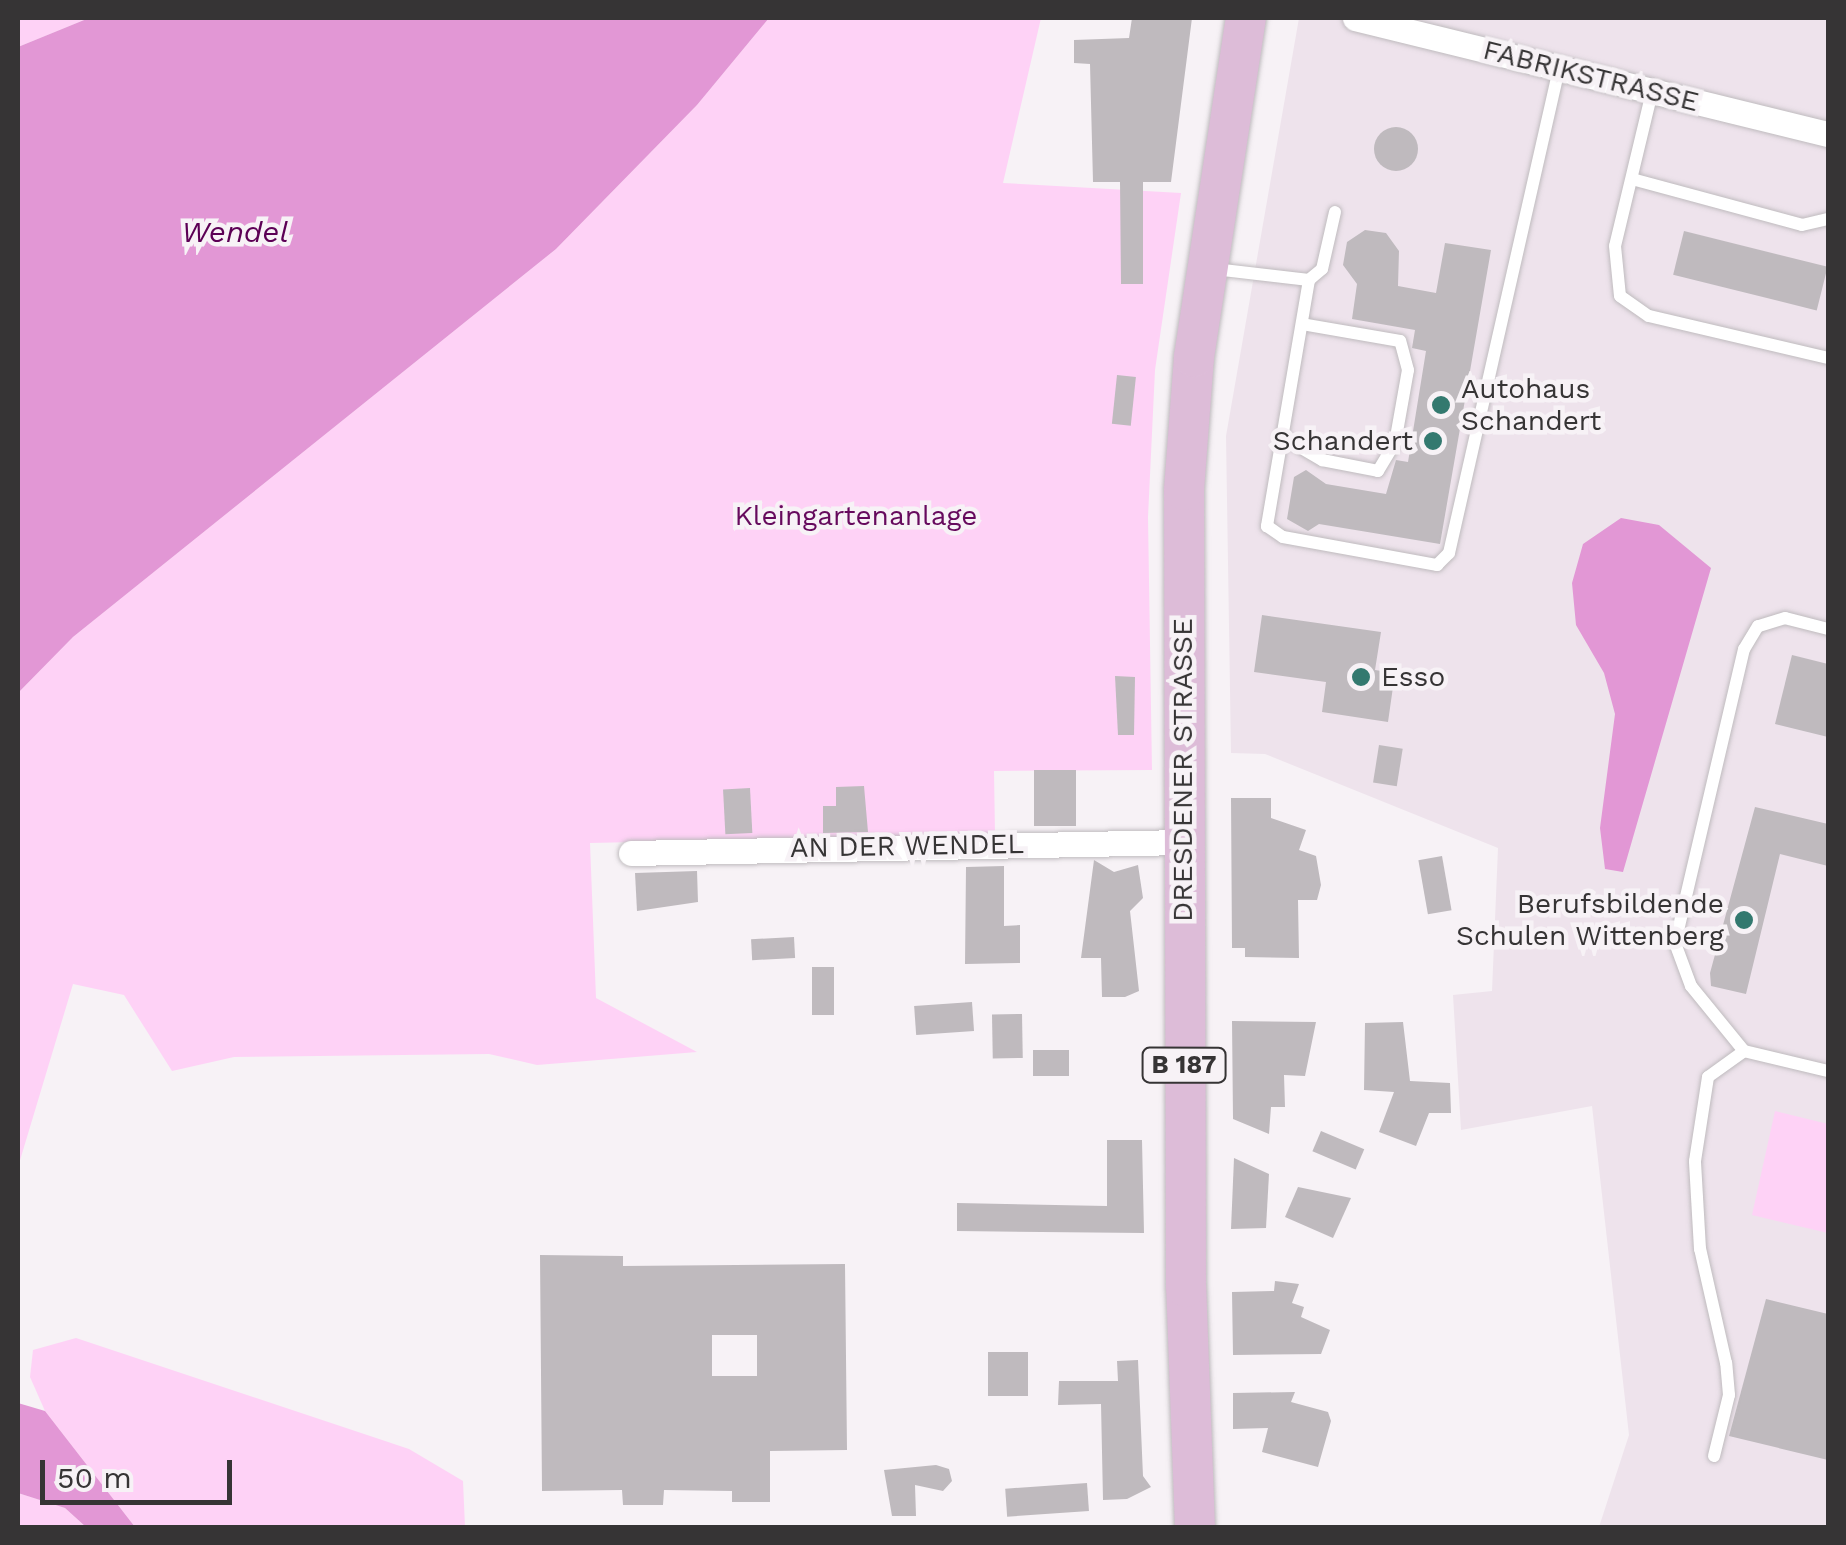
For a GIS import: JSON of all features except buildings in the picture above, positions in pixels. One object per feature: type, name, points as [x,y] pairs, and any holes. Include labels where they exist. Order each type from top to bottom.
[{"type":"main road","name":"DRESDENER STRASSE","points":[[1194,1528],[1182,842],[1184,490],[1207,268],[1246,18]]},
{"type":"street","name":"FABRIKSTRASSE","points":[[1355,18],[1828,134]]},
{"type":"street","name":"AN DER WENDEL","points":[[631,853],[1182,842]]},
{"type":"lane","points":[[1335,212],[1322,269],[1309,280],[1267,526],[1283,536],[1437,565],[1449,553],[1560,69]]},
{"type":"lane","points":[[1652,92],[1613,280],[1632,308],[1828,358]]},
{"type":"lane","points":[[1632,179],[1802,225],[1828,219]]},
{"type":"lane","points":[[1207,268],[1309,280]]},
{"type":"lane","points":[[1281,436],[1322,460],[1378,471],[1395,443],[1408,370],[1400,341],[1302,324]]},
{"type":"lane","points":[[1828,629],[1785,618],[1758,626],[1744,649],[1675,942],[1691,986],[1744,1051],[1828,1071]]},
{"type":"lane","points":[[1714,1456],[1728,1395],[1726,1363],[1700,1248],[1695,1160],[1708,1077],[1744,1051]]},
{"type":"shaded area","points":[[1299,18],[1828,18],[1828,1527],[1599,1527],[1629,1435],[1592,1106],[1461,1130],[1453,995],[1492,991],[1498,848],[1265,754],[1231,753],[1226,436]]},
{"type":"green space","points":[[18,18],[89,18],[18,47]]},
{"type":"green space","name":"Kleingartenanlage","points":[[769,18],[1041,18],[1003,183],[1181,193],[1155,370],[1148,517],[1152,770],[994,771],[995,834],[590,843],[596,998],[697,1052],[537,1065],[489,1054],[234,1057],[172,1071],[124,995],[73,984],[18,1167],[18,693],[73,637],[556,249],[697,105]]},
{"type":"green space","points":[[1775,1111],[1828,1124],[1828,1233],[1752,1215]]},
{"type":"green space","points":[[76,1338],[409,1449],[463,1481],[465,1527],[135,1527],[45,1411],[30,1377],[33,1350]]},
{"type":"green space","points":[[18,1493],[65,1508],[86,1527],[18,1528]]},
{"type":"water","name":"Wendel","points":[[89,18],[769,18],[697,105],[556,249],[73,637],[18,693],[18,47]]},
{"type":"water","points":[[1621,518],[1659,525],[1711,568],[1623,872],[1605,869],[1600,828],[1615,714],[1604,673],[1576,625],[1572,583],[1583,544]]},
{"type":"water","points":[[18,1403],[45,1411],[135,1527],[86,1527],[65,1508],[18,1493]]},
{"type":"place","name":"Autohaus Schandert","points":[[1441,405]]},
{"type":"place","name":"Schandert","points":[[1433,441]]},
{"type":"place","name":"Esso","points":[[1361,677]]},
{"type":"place","name":"Berufsbildende Schulen Wittenberg","points":[[1744,920]]}]
